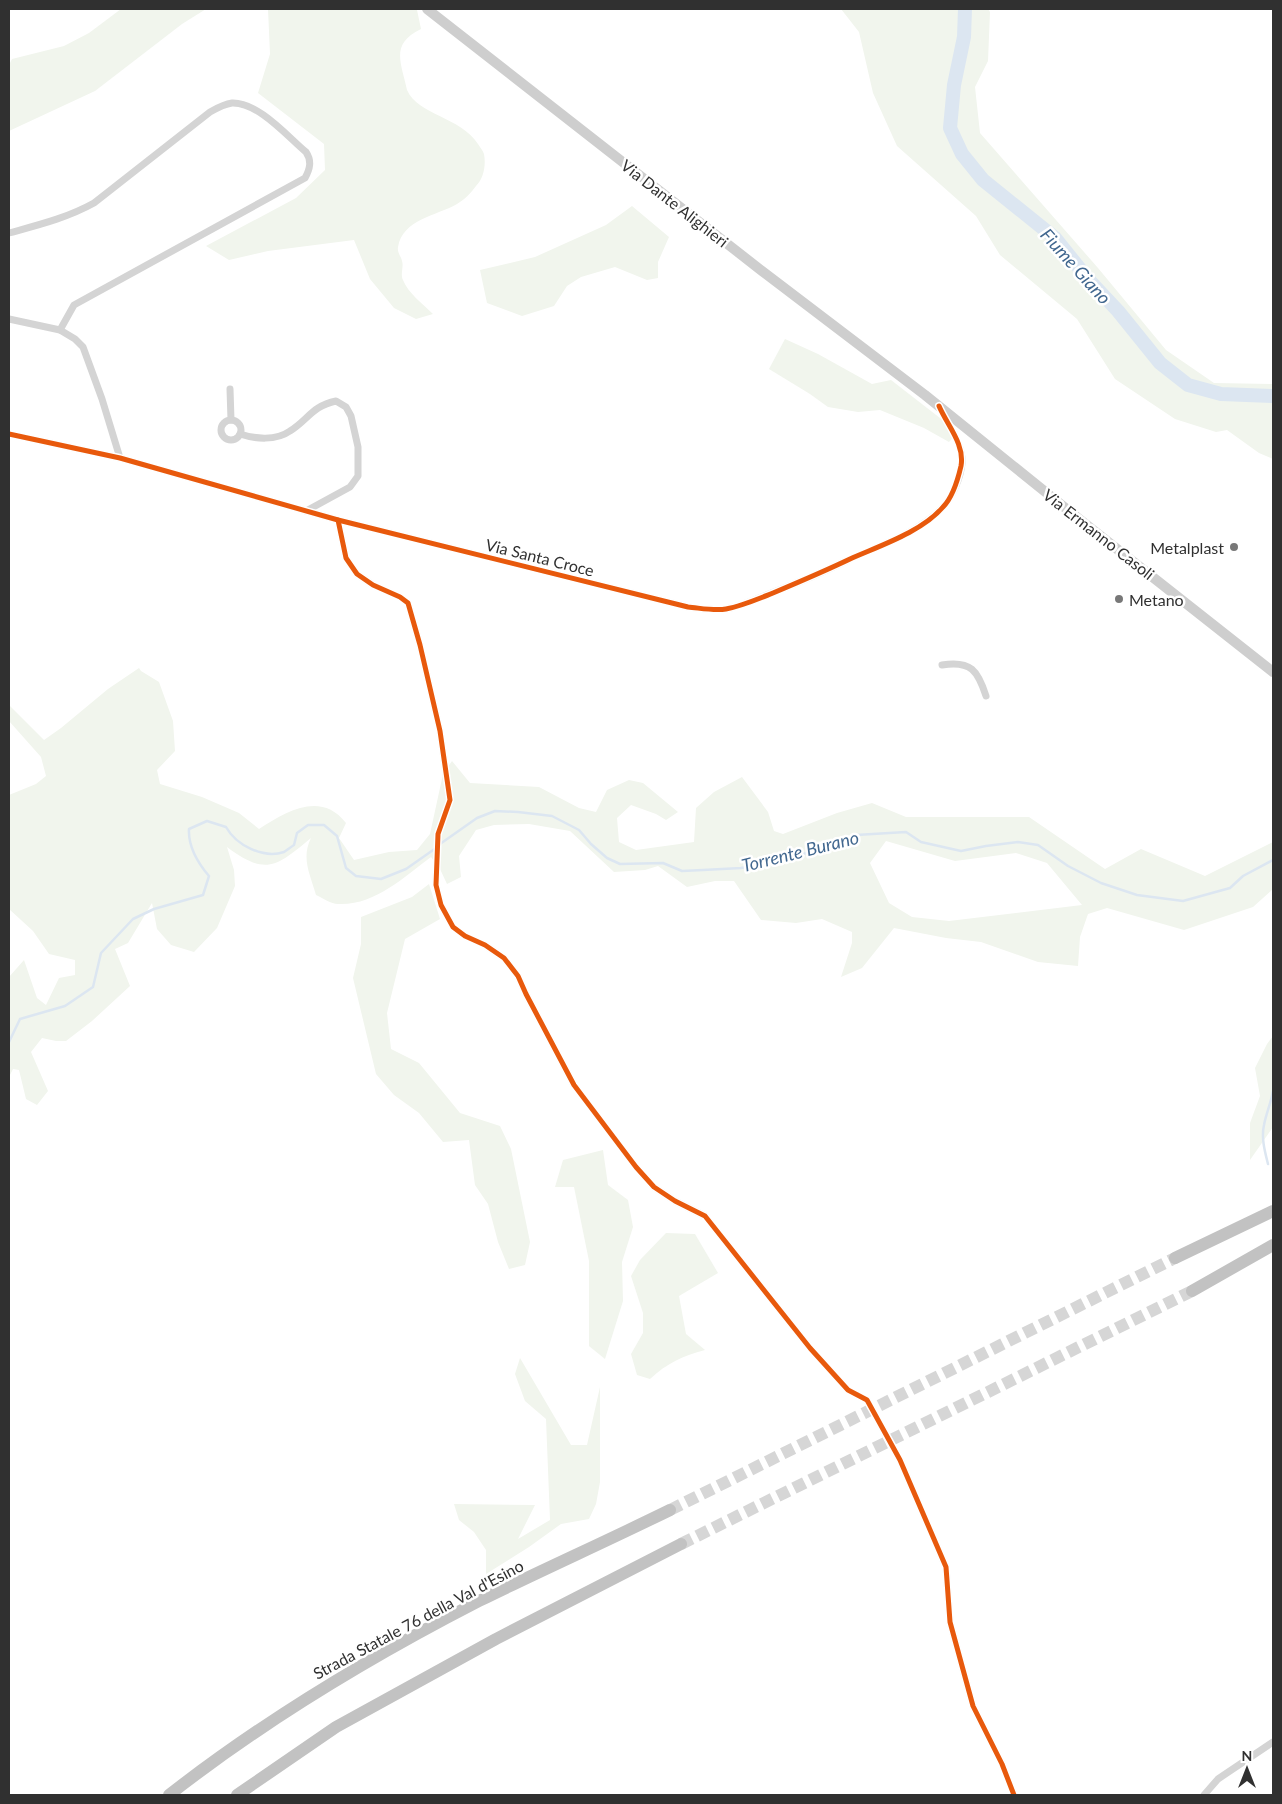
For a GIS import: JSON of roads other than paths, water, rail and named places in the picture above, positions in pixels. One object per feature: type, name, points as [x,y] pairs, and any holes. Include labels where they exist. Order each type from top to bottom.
[{"type":"highway","points":[[1175,1258],[1273,1211]]},
{"type":"highway","points":[[1192,1291],[1273,1245]]},
{"type":"highway","name":"Strada Statale 76 della Val d'Esino","points":[[169,1795],[241,1742],[319,1690],[386,1651],[479,1601],[670,1510]]},
{"type":"highway","points":[[237,1795],[336,1727],[504,1635],[681,1544]]},
{"type":"main road","name":"Via Dante Alighieri","points":[[427,9],[762,271],[926,395]]},
{"type":"main road","name":"Via Ermanno Casoli","points":[[926,395],[1273,672]]},
{"type":"street","points":[[9,232],[77,213],[210,112],[230,103],[240,104],[256,110],[306,152],[309,157],[309,171],[305,178],[74,305],[60,330]]},
{"type":"street","points":[[9,319],[60,330],[75,339],[83,347],[102,399],[120,458]]},
{"type":"street","points":[[230,389],[231,420]]},
{"type":"street","points":[[240,434],[250,438],[272,438],[290,432],[312,411],[328,403],[336,401],[346,407],[352,416],[358,446],[358,476],[350,486],[306,511]]},
{"type":"street","name":"Via Santa Croce","points":[[9,434],[120,458],[338,520],[688,607],[724,610],[742,605],[808,579],[904,534],[927,521],[943,507],[953,492],[962,464],[958,440],[944,419],[939,406]]},
{"type":"street","points":[[231,420],[239,425],[240,434]]},
{"type":"street","points":[[231,420],[225,422],[221,428],[224,437],[232,440],[240,434]]},
{"type":"street","points":[[106,455],[116,445]]},
{"type":"street","points":[[338,520],[346,558],[357,574],[373,585],[400,597],[408,604],[420,645],[440,731],[450,800],[438,834],[436,885],[441,904],[453,927],[504,958],[518,976],[574,1085],[636,1167],[654,1187],[675,1201],[705,1216],[810,1348],[848,1390],[867,1400],[900,1460],[946,1567],[950,1622],[973,1706],[1002,1764],[1014,1795]]},
{"type":"street","points":[[942,665],[965,664],[980,677],[986,696]]},
{"type":"street","points":[[1204,1795],[1218,1779],[1273,1742]]},
{"type":"waterway","name":"Fiume Giano","points":[[965,9],[964,37],[954,85],[950,128],[962,154],[983,180],[1055,238],[1160,363],[1188,385],[1221,394],[1273,396]]},
{"type":"waterway","name":"Torrente Burano","points":[[440,844],[477,818],[495,811],[518,812],[552,816],[579,830],[607,858],[620,864],[663,863],[682,871],[741,868],[774,862],[821,849],[856,835],[906,832],[921,842],[961,851],[1018,842],[1038,845],[1068,866],[1101,883],[1137,895],[1183,901],[1230,888],[1243,876],[1273,860]]},
{"type":"waterway","name":"Torrente Burano","points":[[9,1042],[20,1019],[65,1006],[93,987],[101,953],[133,919],[154,909],[203,895],[209,876],[195,854],[190,842],[189,829],[207,821],[226,827],[236,839],[251,849],[267,854],[276,854],[284,852],[294,845],[297,833],[308,825],[324,825],[337,836],[346,868],[356,876],[381,879],[406,869],[436,848]]},
{"type":"waterway","points":[[1268,1164],[1263,1130],[1273,1091]]},
{"type":"tunnel","points":[[670,1510],[1175,1258]]},
{"type":"tunnel","points":[[681,1544],[1192,1291]]},
{"type":"place","name":"Metalplast","points":[[1234,547]]},
{"type":"place","name":"Metano","points":[[1119,599]]}]
